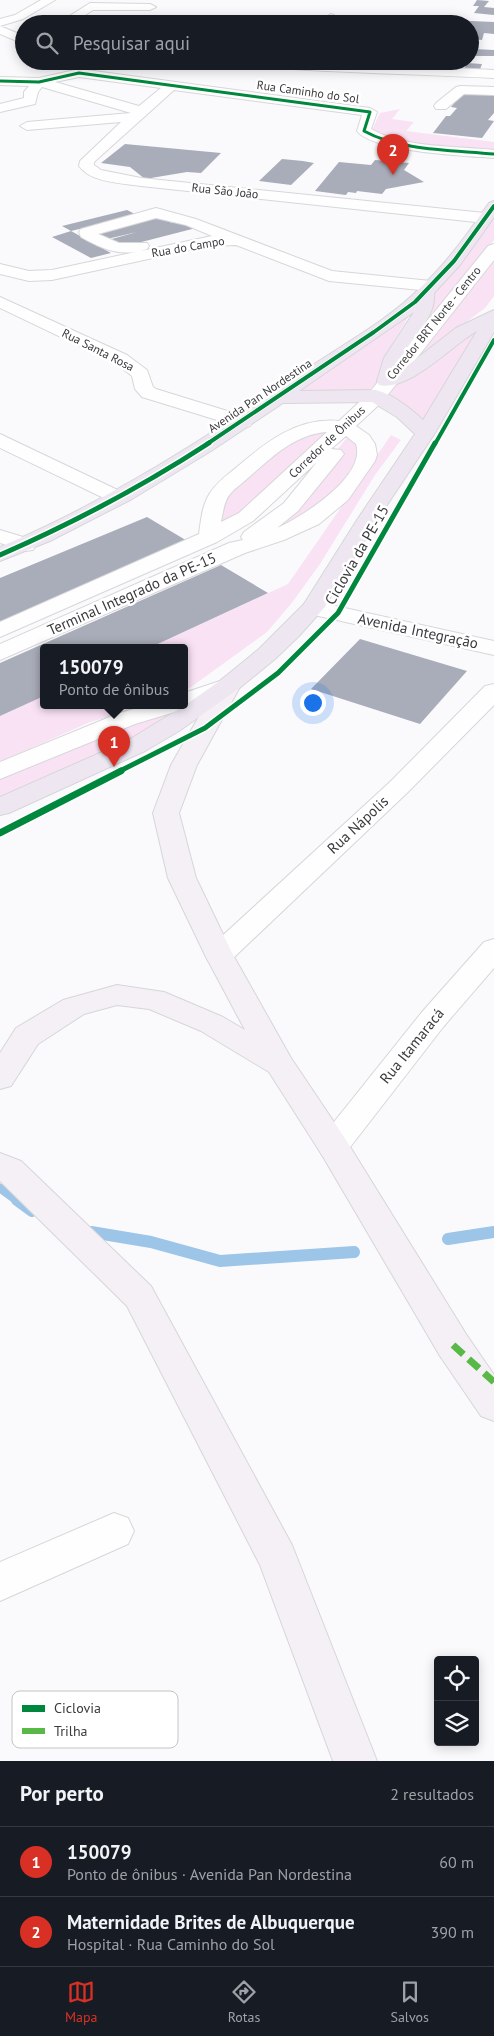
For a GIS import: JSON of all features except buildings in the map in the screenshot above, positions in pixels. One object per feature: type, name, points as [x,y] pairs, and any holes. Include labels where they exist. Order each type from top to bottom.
[{"type":"highway","name":"Avenida Pan Nordestina","points":[[0,555],[25,545],[119,498],[243,422],[391,320],[428,289],[458,258],[490,212]]},
{"type":"highway","points":[[379,392],[388,366],[426,306],[428,289]]},
{"type":"highway","points":[[280,397],[379,392],[413,370],[462,332],[494,316]]},
{"type":"highway","points":[[0,807],[136,746],[170,726],[230,685],[267,654],[313,608],[367,520],[425,433],[494,316]]},
{"type":"highway","points":[[379,392],[425,433]]},
{"type":"main road","points":[[230,685],[184,765],[166,813],[182,878],[219,955],[280,1065],[333,1146],[453,1345],[494,1405]]},
{"type":"main road","points":[[0,1078],[27,1036],[74,1007],[117,995],[154,999],[212,1024],[280,1065]]},
{"type":"main road","points":[[3,1159],[139,1296],[278,1558],[356,1761]]},
{"type":"street","points":[[22,15],[49,0]]},
{"type":"street","points":[[76,15],[90,6],[150,7]]},
{"type":"street","points":[[0,23],[15,18]]},
{"type":"street","points":[[0,30],[15,38]]},
{"type":"street","points":[[3,45],[15,43]]},
{"type":"street","points":[[73,70],[79,73]]},
{"type":"street","points":[[437,70],[494,74]]},
{"type":"street","points":[[0,108],[22,105],[30,101],[31,92],[38,82],[79,73]]},
{"type":"street","name":"Rua Caminho do Sol","points":[[79,73],[370,112],[364,131],[369,136],[398,143],[494,154]]},
{"type":"street","points":[[0,81],[38,82],[57,86],[138,114]]},
{"type":"street","name":"Rua São João","points":[[175,85],[138,114],[88,161],[86,166],[90,170],[107,176],[140,182],[426,212],[490,212]]},
{"type":"street","points":[[441,106],[461,90],[494,91]]},
{"type":"street","points":[[370,112],[369,108],[373,96]]},
{"type":"street","points":[[27,126],[138,114]]},
{"type":"street","points":[[392,208],[407,194]]},
{"type":"street","points":[[426,212],[433,200],[430,196]]},
{"type":"street","points":[[205,228],[124,249],[109,247],[87,234],[87,232],[156,213],[191,222],[232,239]]},
{"type":"street","name":"Rua do Campo","points":[[0,269],[29,276],[52,275],[208,241],[232,239],[250,244],[329,276],[428,289]]},
{"type":"street","name":"Corredor BRT Norte - Centro","points":[[379,392],[494,249]]},
{"type":"street","points":[[0,284],[29,276]]},
{"type":"street","name":"Rua Santa Rosa","points":[[0,302],[121,359],[141,374],[144,390],[149,393],[243,422]]},
{"type":"street","name":"Corredor de Ônibus","points":[[237,548],[291,507],[347,429],[379,392]]},
{"type":"street","points":[[208,537],[215,503],[223,489],[272,449],[298,432],[309,429],[347,429],[365,441],[368,450],[366,460],[341,495],[327,508],[297,529],[275,538],[237,548]]},
{"type":"street","name":"Corredor de Ônibus","points":[[208,537],[246,517],[347,429]]},
{"type":"street","points":[[0,440],[119,498]]},
{"type":"street","points":[[0,536],[25,545]]},
{"type":"street","name":"Terminal Integrado da PE-15","points":[[0,630],[208,537]]},
{"type":"street","name":"Terminal Integrado da PE-15","points":[[0,653],[237,548]]},
{"type":"street","name":"Avenida Integração","points":[[313,608],[494,648]]},
{"type":"street","points":[[188,700],[230,685]]},
{"type":"street","name":"Rua Nápolis","points":[[219,955],[399,787],[494,691]]},
{"type":"street","points":[[0,771],[84,735],[160,709]]},
{"type":"street","name":"Rua Itamaracá","points":[[333,1146],[433,1019],[494,949]]},
{"type":"street","points":[[0,1582],[114,1531]]},
{"type":"shaded area","points":[[400,109],[392,119],[414,122],[406,131],[494,142],[494,151],[419,143],[380,136],[371,132],[380,113]]},
{"type":"shaded area","points":[[494,215],[494,240],[429,322],[433,308],[433,292]]},
{"type":"shaded area","points":[[494,255],[494,296],[485,308],[412,363]]},
{"type":"shaded area","points":[[412,311],[391,346],[376,383],[367,392],[287,392]]},
{"type":"shaded area","points":[[481,326],[424,425],[383,395],[392,382]]},
{"type":"shaded area","points":[[341,427],[246,517],[209,537],[217,497],[298,433]]},
{"type":"shaded area","points":[[349,435],[359,437],[360,458],[332,497],[300,522],[237,548],[291,507]]},
{"type":"shaded area","points":[[391,435],[401,440],[375,475],[320,564],[291,604],[267,632],[188,688],[188,644],[158,644],[288,584]]},
{"type":"shaded area","points":[[220,688],[169,724],[0,801],[0,771],[126,719],[157,709],[188,709],[188,704]]},
{"type":"shaded area","points":[[40,698],[40,709],[137,709],[90,722],[0,762],[0,716]]},
{"type":"waterway","points":[[0,1188],[18,1201]]},
{"type":"waterway","points":[[17,1200],[32,1211]]},
{"type":"waterway","points":[[91,1232],[151,1242],[220,1261],[354,1252]]},
{"type":"waterway","points":[[448,1239],[494,1232]]},
{"type":"marked path","points":[[453,1345],[494,1382]]},
{"type":"cycle path","points":[[0,81],[39,82],[79,73],[370,112],[364,131],[388,141],[406,145],[494,154]]},
{"type":"cycle path","points":[[0,555],[84,516],[164,471],[243,421],[389,323],[415,302],[445,272],[494,206]]},
{"type":"cycle path","name":"Ciclovia da PE-15","points":[[0,833],[205,728],[278,673],[338,613],[494,340]]},
{"type":"place","name":"Maternidade Brites de Albuquerque","points":[[393,175]]},
{"type":"place","name":"150079","points":[[114,767]]}]
